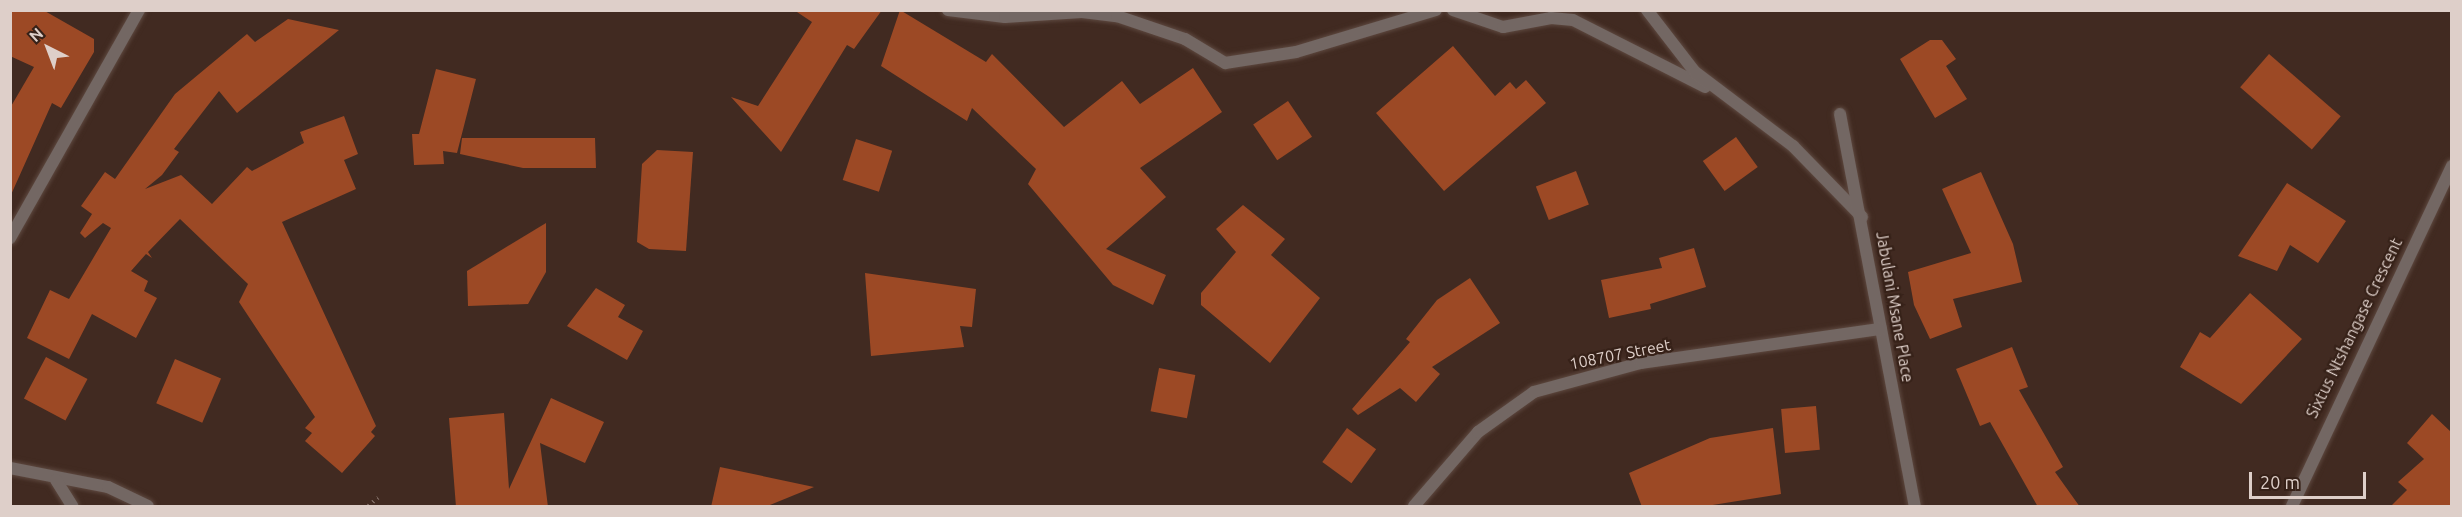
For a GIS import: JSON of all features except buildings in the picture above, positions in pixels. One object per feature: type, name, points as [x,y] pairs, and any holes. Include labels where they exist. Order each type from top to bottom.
[{"type":"street","points":[[10,238],[139,10]]},
{"type":"street","points":[[948,10],[1005,17],[1082,12],[1117,16],[1185,39],[1225,63],[1296,52],[1436,10]]},
{"type":"street","points":[[1453,10],[1503,27],[1551,18],[1573,20],[1720,94],[1793,146],[1862,218]]},
{"type":"street","points":[[1647,10],[1720,94]]},
{"type":"street","name":"Jabulani Msane Place","points":[[1840,114],[1862,218],[1915,507]]},
{"type":"street","name":"Sixtus Ntshangase Crescent","points":[[2292,507],[2451,166]]},
{"type":"street","name":"108707 Street","points":[[1413,507],[1478,432],[1534,392],[1641,363],[1881,329]]},
{"type":"street","points":[[10,468],[56,480],[108,487],[148,507]]},
{"type":"street","points":[[56,480],[72,507]]},
{"type":"path","points":[[368,507],[378,498]]}]
